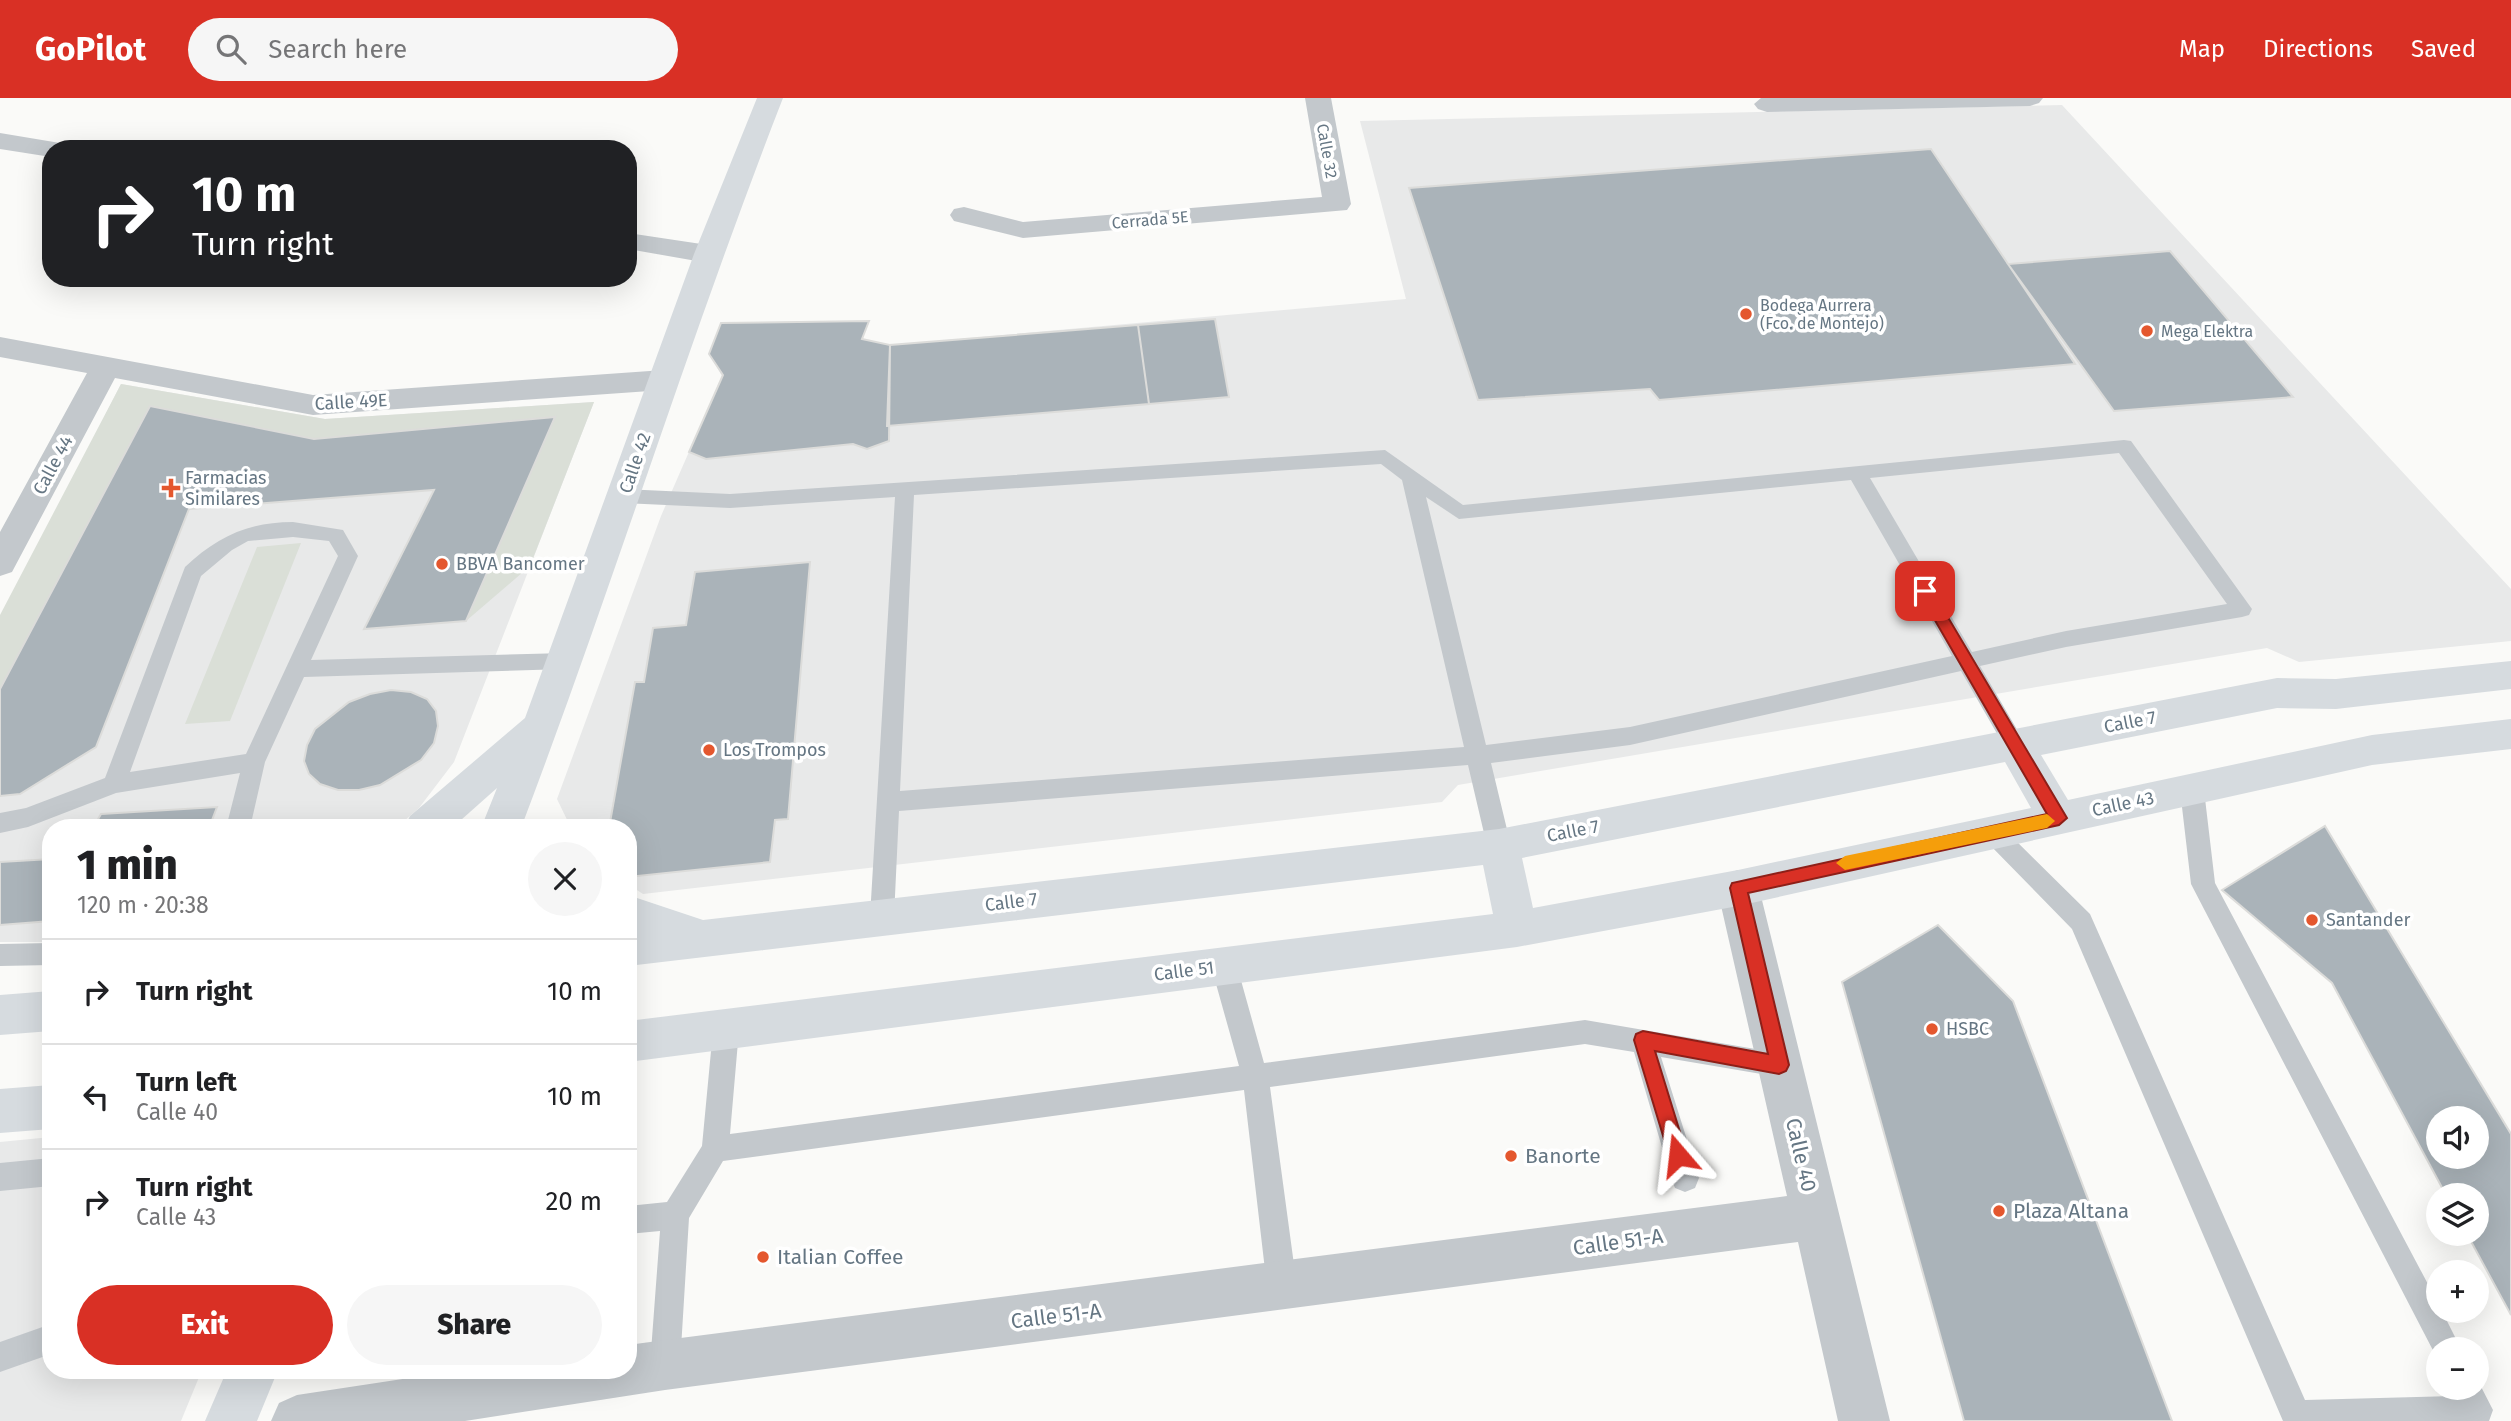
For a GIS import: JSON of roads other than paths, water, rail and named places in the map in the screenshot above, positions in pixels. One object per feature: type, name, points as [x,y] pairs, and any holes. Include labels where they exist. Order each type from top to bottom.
[{"type":"main road","name":"Calle 42","points":[[504,819],[566,661],[708,254],[770,98]]},
{"type":"main road","name":"Calle 7","points":[[637,946],[1500,846],[2277,693],[2336,694],[2511,675]]},
{"type":"main road","points":[[434,819],[542,725]]},
{"type":"main road","name":"Calle 43","points":[[1738,888],[2372,750],[2511,734]]},
{"type":"main road","points":[[2015,745],[2059,818]]},
{"type":"main road","points":[[520,782],[530,819]]},
{"type":"main road","points":[[1500,846],[1517,929]]},
{"type":"main road","name":"Calle 51","points":[[637,1041],[1517,929],[1738,888]]},
{"type":"main road","points":[[637,917],[703,938]]},
{"type":"main road","points":[[0,1015],[42,1012]]},
{"type":"main road","points":[[0,1111],[42,1108]]},
{"type":"main road","points":[[230,1421],[249,1379]]},
{"type":"street","name":"Calle 32","points":[[1318,98],[1337,204]]},
{"type":"street","points":[[1767,104],[2030,98]]},
{"type":"street","points":[[0,141],[42,148]]},
{"type":"street","name":"Cerrada 5E","points":[[964,215],[1023,230],[1337,204]]},
{"type":"street","points":[[637,242],[708,254]]},
{"type":"street","name":"Calle 49E","points":[[0,347],[313,405],[664,380]]},
{"type":"street","name":"Calle 44","points":[[0,563],[106,367]]},
{"type":"street","name":"Calle 40","points":[[1738,888],[1864,1421]]},
{"type":"street","name":"Calle 51-A","points":[[637,1369],[1815,1216]]},
{"type":"street","name":"Calle 51-A","points":[[297,1421],[573,1379]]},
{"type":"lane","points":[[623,496],[730,501],[1385,457],[1459,512],[2124,446],[2242,609],[2066,639],[1630,736],[1480,755],[888,802]]},
{"type":"lane","points":[[1857,473],[2015,745]]},
{"type":"lane","points":[[1411,477],[1500,846]]},
{"type":"lane","points":[[882,917],[905,489]]},
{"type":"lane","points":[[114,784],[192,572],[215,548],[243,533],[301,529],[336,536],[348,556],[254,762],[240,819]]},
{"type":"lane","points":[[298,669],[566,661]]},
{"type":"lane","points":[[0,823],[28,817],[114,784],[254,762]]},
{"type":"lane","points":[[2192,790],[2203,884],[2440,1337]]},
{"type":"lane","points":[[1994,834],[2081,922],[2296,1416],[2478,1410],[2473,1400]]},
{"type":"lane","points":[[0,955],[42,954]]},
{"type":"lane","points":[[1224,966],[1255,1076],[1282,1287]]},
{"type":"lane","points":[[665,1365],[674,1215],[715,1149],[726,1030]]},
{"type":"lane","points":[[715,1149],[1585,1032],[1779,1065]]},
{"type":"lane","points":[[1643,1040],[1685,1178]]},
{"type":"lane","points":[[0,1177],[42,1173]]},
{"type":"lane","points":[[637,1219],[674,1215]]},
{"type":"lane","points":[[0,1357],[42,1342]]},
{"type":"place","name":"Bodega Aurrera (Fco. de Montejo)","points":[[1746,314]]},
{"type":"place","name":"Mega Elektra","points":[[2147,331]]},
{"type":"place","name":"Farmacias Similares","points":[[171,488]]},
{"type":"place","name":"BBVA Bancomer","points":[[442,564]]},
{"type":"place","name":"Los Trompos","points":[[709,750]]},
{"type":"place","name":"Santander","points":[[2312,920]]},
{"type":"place","name":"HSBC","points":[[1932,1029]]},
{"type":"place","name":"Banorte","points":[[1511,1156]]},
{"type":"place","name":"Plaza Altana","points":[[1999,1211]]},
{"type":"place","name":"Italian Coffee","points":[[763,1257]]}]
